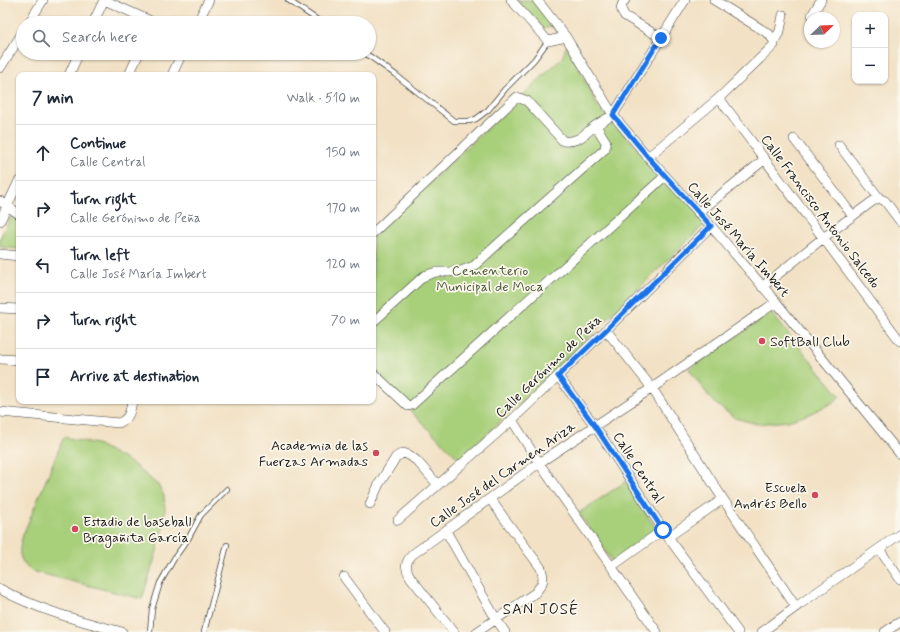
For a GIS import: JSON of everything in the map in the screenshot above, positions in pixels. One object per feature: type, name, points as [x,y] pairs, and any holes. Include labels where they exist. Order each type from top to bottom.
[{"type":"street","points":[[33,16],[43,0]]},
{"type":"street","points":[[96,16],[104,0],[140,16]]},
{"type":"street","points":[[201,16],[209,0]]},
{"type":"street","points":[[511,0],[548,41],[566,37]]},
{"type":"street","name":"Calle José María Imbert","points":[[537,0],[566,37],[613,115],[648,157],[711,226],[776,302],[900,452]]},
{"type":"street","points":[[625,0],[621,6],[621,11],[625,16],[661,38]]},
{"type":"street","points":[[376,230],[517,97],[527,101],[563,141],[571,142],[582,137],[613,115],[684,0]]},
{"type":"street","points":[[714,0],[769,34],[774,41]]},
{"type":"street","points":[[814,12],[821,0]]},
{"type":"street","points":[[648,157],[719,98],[771,49],[780,32],[783,15]]},
{"type":"street","points":[[0,68],[16,43]]},
{"type":"street","points":[[70,72],[76,60]]},
{"type":"street","points":[[130,72],[136,60]]},
{"type":"street","points":[[173,72],[179,60]]},
{"type":"street","name":"Calle Francisco Antonio Salcedo","points":[[719,98],[900,341]]},
{"type":"street","points":[[376,319],[424,276],[436,272],[461,271],[474,266],[605,149],[606,142],[596,126]]},
{"type":"street","points":[[794,138],[852,216]]},
{"type":"street","points":[[839,145],[879,198],[885,201],[900,221]]},
{"type":"street","points":[[698,213],[765,159]]},
{"type":"street","points":[[376,376],[408,406],[412,405],[665,176]]},
{"type":"street","points":[[0,221],[4,204],[16,186]]},
{"type":"street","points":[[762,287],[823,238],[873,200],[879,198]]},
{"type":"street","points":[[4,204],[16,212]]},
{"type":"street","name":"Calle Gerónimo de Peña","points":[[398,520],[512,420],[711,226]]},
{"type":"street","points":[[0,254],[16,256]]},
{"type":"street","name":"Calle José del Carmen Ariza","points":[[454,632],[407,572],[406,565],[408,559],[539,463],[652,388],[776,302]]},
{"type":"street","points":[[0,308],[16,309]]},
{"type":"street","points":[[606,330],[652,388],[723,499],[796,607]]},
{"type":"street","points":[[0,359],[16,360]]},
{"type":"street","name":"Calle Central","points":[[558,376],[595,426],[666,533],[738,632]]},
{"type":"street","points":[[0,412],[119,423],[126,420],[130,413],[132,404]]},
{"type":"street","points":[[512,420],[539,463],[657,632]]},
{"type":"street","points":[[370,504],[379,484],[396,457],[403,453],[409,454],[417,461],[438,485]]},
{"type":"street","points":[[477,632],[535,593],[541,586],[544,577],[541,568],[490,498]]},
{"type":"street","points":[[612,566],[723,499]]},
{"type":"street","points":[[446,531],[496,619],[505,632]]},
{"type":"street","points":[[762,632],[900,534]]},
{"type":"street","points":[[879,549],[900,580]]},
{"type":"street","points":[[344,577],[385,632]]},
{"type":"street","points":[[0,589],[17,598],[63,616],[122,632]]},
{"type":"street","points":[[885,632],[900,622]]},
{"type":"lane","points":[[288,0],[312,16]]},
{"type":"lane","points":[[375,60],[454,121],[469,121],[476,119],[488,110],[505,88],[534,60],[548,41]]},
{"type":"lane","points":[[150,632],[152,609],[160,584],[201,516],[227,489]]},
{"type":"lane","points":[[204,632],[227,545]]},
{"type":"green space","points":[[517,0],[533,0],[556,25],[544,29]]},
{"type":"green space","name":"Cementerio Municipal de Moca","points":[[567,45],[599,108],[707,222],[460,460],[376,377],[376,233],[562,58]]},
{"type":"green space","points":[[12,215],[16,217],[16,249],[0,247],[0,238]]},
{"type":"green space","name":"SoftBall Club","points":[[771,313],[840,396],[834,402],[807,415],[788,421],[757,424],[735,418],[713,402],[689,369]]},
{"type":"green space","points":[[64,437],[97,444],[133,464],[159,486],[164,496],[165,510],[163,527],[142,599],[31,571],[21,559],[20,546],[23,535]]},
{"type":"green space","points":[[625,482],[657,530],[613,563],[579,513]]},
{"type":"place","name":"SoftBall Club","points":[[762,341]]},
{"type":"place","name":"Academia de las Fuerzas Armadas","points":[[376,453]]},
{"type":"place","name":"Escuela Andrés Bello","points":[[815,495]]},
{"type":"place","name":"Estadio de baseball Bragañita García","points":[[75,529]]},
{"type":"district","name":"SAN JOSÉ","points":[[541,609]]},
{"type":"route","points":[[661,38],[613,115],[648,157],[711,226],[558,376],[595,426],[663,530]]}]
